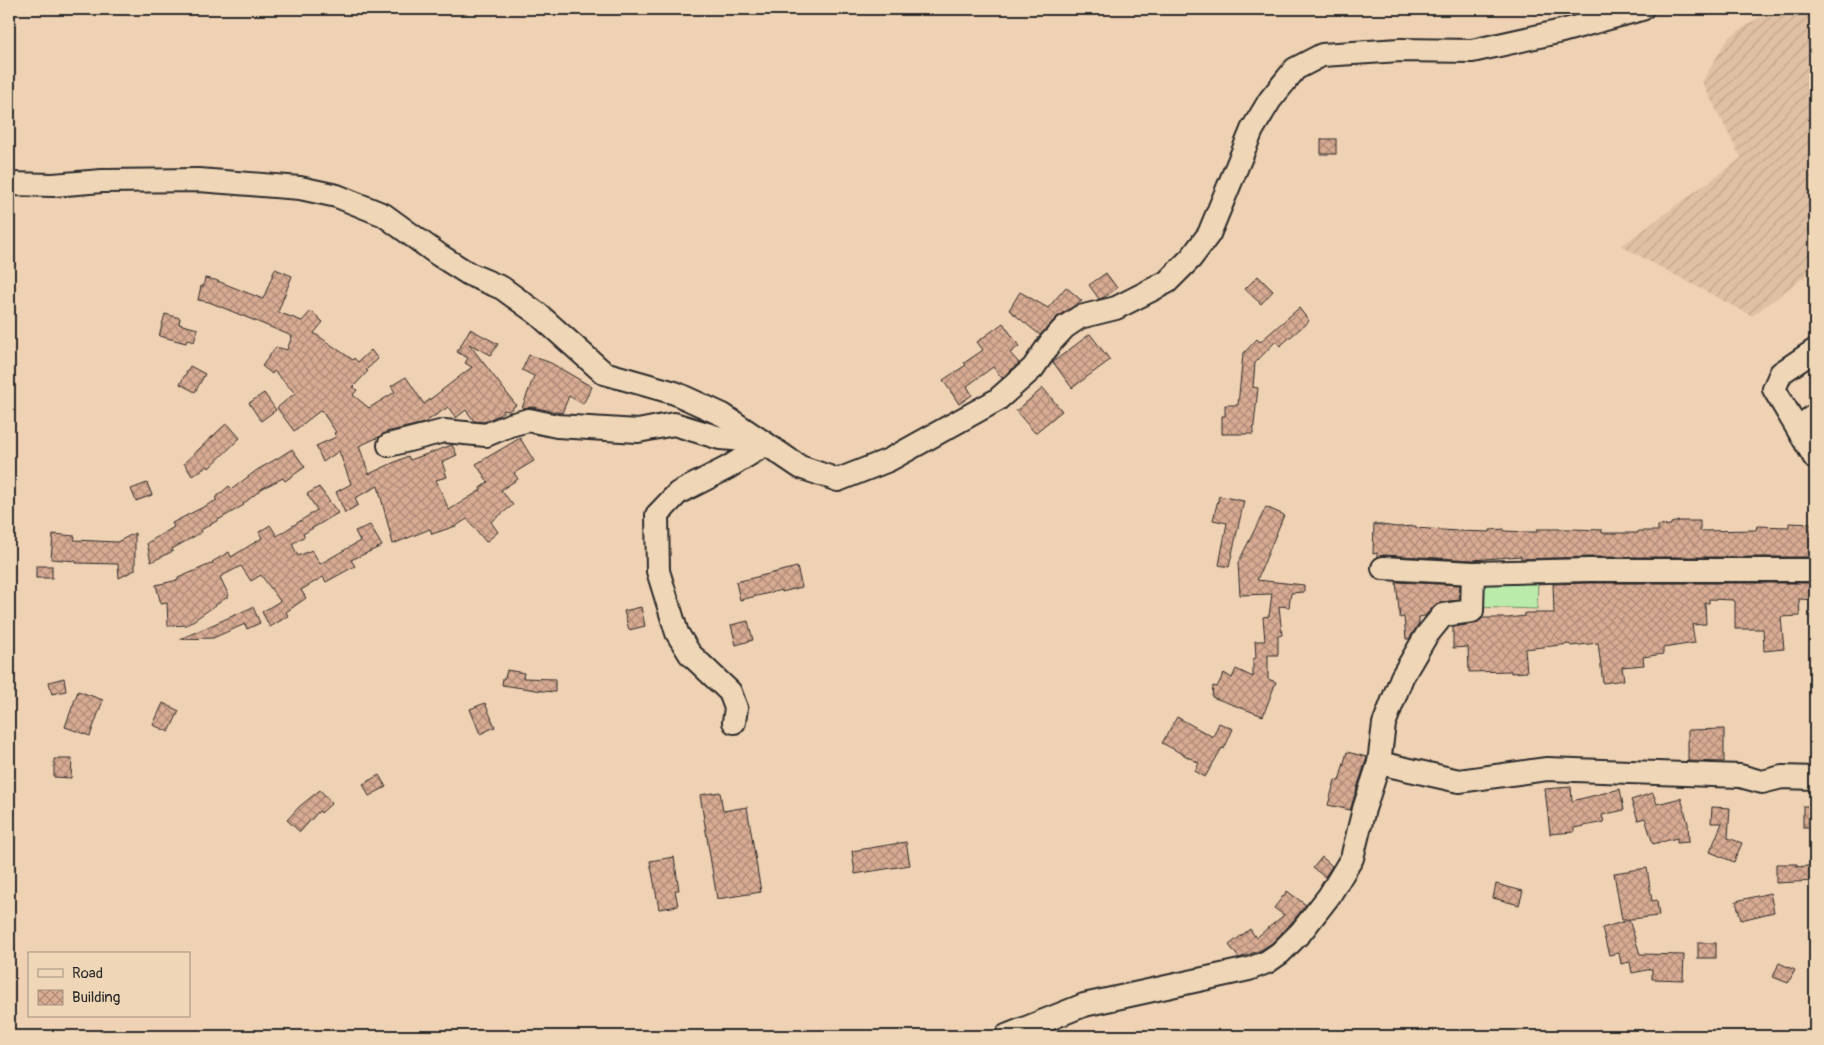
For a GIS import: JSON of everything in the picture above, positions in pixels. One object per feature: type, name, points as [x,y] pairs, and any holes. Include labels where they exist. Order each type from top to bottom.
[{"type":"street","points":[[9,184],[53,185],[102,181],[199,180],[300,188],[337,196],[384,215],[469,274],[502,288],[538,314],[604,373],[675,393],[724,414],[800,467],[838,480],[890,460],[997,400],[1033,368],[1051,342],[1065,327],[1080,317],[1116,308],[1167,282],[1191,258],[1209,234],[1252,130],[1270,100],[1294,69],[1322,55],[1400,50],[1472,51],[1562,32],[1642,9]]},
{"type":"street","points":[[1815,350],[1781,373],[1774,389],[1806,422],[1815,458]]},
{"type":"street","points":[[389,445],[444,431],[486,435],[510,425],[529,420],[557,426],[638,431],[674,424],[720,438],[764,442]]},
{"type":"street","points":[[734,722],[736,708],[730,692],[690,654],[677,633],[658,571],[656,515],[678,493],[727,468],[764,442]]},
{"type":"street","points":[[1383,568],[1473,573],[1589,570],[1815,570]]},
{"type":"street","points":[[1006,1036],[1084,1005],[1249,969],[1267,962],[1280,953],[1301,932],[1329,896],[1352,858],[1364,809],[1380,763],[1384,724],[1402,676],[1426,636],[1443,615],[1472,611],[1473,573]]},
{"type":"street","points":[[1380,763],[1459,781],[1547,769],[1740,776],[1762,782],[1782,777],[1815,778]]},
{"type":"shaded area","points":[[1772,9],[1815,9],[1815,269],[1752,316],[1621,246],[1741,158],[1702,82],[1728,38]]},
{"type":"green space","points":[[1475,577],[1538,579],[1537,609],[1474,607]]},
{"type":"building","points":[[1321,139],[1336,139],[1336,154],[1321,154]]},
{"type":"building","points":[[275,269],[292,276],[278,312],[302,321],[311,311],[323,322],[314,333],[353,360],[354,358],[358,362],[371,350],[378,359],[366,370],[368,371],[353,387],[357,390],[353,395],[369,408],[395,392],[391,386],[406,377],[424,404],[472,367],[465,363],[468,358],[457,352],[470,329],[498,344],[491,355],[469,344],[516,405],[509,411],[503,410],[499,415],[484,422],[474,421],[466,410],[456,418],[448,407],[424,423],[386,432],[359,446],[369,474],[408,456],[410,460],[452,445],[457,455],[442,462],[447,477],[436,480],[449,510],[481,490],[480,488],[488,482],[476,464],[520,438],[534,461],[514,473],[518,479],[501,490],[513,505],[491,522],[498,532],[486,542],[467,519],[456,526],[432,534],[430,529],[393,544],[378,486],[355,498],[358,505],[345,513],[336,492],[351,484],[339,451],[323,462],[316,446],[336,437],[334,433],[336,432],[321,410],[294,431],[277,408],[295,393],[274,371],[272,374],[262,366],[276,347],[287,350],[292,336],[209,302],[198,300],[205,278],[215,280],[263,299]]},
{"type":"building","points":[[1106,273],[1117,288],[1099,299],[1089,285]]},
{"type":"building","points":[[1258,276],[1273,291],[1261,304],[1245,289]]},
{"type":"building","points":[[1066,287],[1082,301],[1058,316],[1040,335],[1009,310],[1020,292],[1048,308]]},
{"type":"building","points":[[1299,308],[1309,321],[1280,346],[1276,341],[1255,363],[1253,387],[1258,388],[1253,434],[1222,434],[1222,416],[1225,416],[1225,405],[1238,405],[1243,354],[1257,339],[1260,342]]},
{"type":"building","points":[[165,314],[180,318],[179,324],[198,329],[194,342],[187,339],[186,343],[159,336]]},
{"type":"building","points":[[1003,323],[1019,346],[1010,353],[1019,363],[1002,378],[993,367],[967,386],[972,395],[959,404],[943,380],[966,365],[964,363],[983,350],[977,342]]},
{"type":"building","points":[[1090,334],[1110,360],[1072,388],[1053,362]]},
{"type":"building","points":[[529,355],[551,363],[592,387],[583,404],[569,396],[562,413],[532,407],[522,408],[534,376],[522,370]]},
{"type":"building","points":[[190,366],[205,374],[195,392],[180,384]]},
{"type":"building","points":[[1043,388],[1062,411],[1035,433],[1016,411]]},
{"type":"building","points":[[264,393],[276,410],[261,421],[249,403]]},
{"type":"building","points":[[227,423],[240,438],[209,468],[208,466],[192,476],[184,463]]},
{"type":"building","points":[[292,449],[305,467],[285,481],[283,478],[263,488],[244,505],[201,530],[202,532],[172,549],[173,551],[151,562],[147,543],[174,527],[172,523],[217,500],[215,498],[229,486],[232,489],[257,470]]},
{"type":"building","points":[[147,483],[152,495],[136,501],[131,489]]},
{"type":"building","points":[[319,487],[338,513],[303,534],[305,536],[292,544],[298,556],[312,550],[320,564],[360,541],[355,531],[370,525],[382,546],[351,560],[355,566],[326,582],[323,577],[301,590],[306,598],[286,612],[288,616],[270,627],[262,612],[280,601],[261,575],[251,581],[241,566],[220,577],[229,596],[187,625],[168,626],[167,603],[161,604],[156,585],[178,580],[178,578],[213,563],[229,552],[231,557],[262,538],[259,532],[270,525],[277,536],[317,510],[307,494]]},
{"type":"building","points":[[1219,496],[1244,501],[1229,567],[1219,565],[1227,523],[1213,520]]},
{"type":"building","points":[[1266,507],[1284,515],[1257,580],[1304,585],[1304,592],[1291,593],[1289,607],[1279,606],[1282,635],[1278,636],[1278,655],[1268,655],[1268,679],[1276,682],[1263,716],[1212,697],[1213,686],[1217,687],[1224,673],[1232,678],[1236,669],[1253,677],[1253,659],[1256,658],[1255,641],[1265,641],[1263,617],[1269,616],[1272,594],[1240,595],[1238,563]]},
{"type":"building","points":[[1700,521],[1700,531],[1756,530],[1757,526],[1789,527],[1789,523],[1815,524],[1815,557],[1589,557],[1521,559],[1521,556],[1473,560],[1384,555],[1377,557],[1377,553],[1373,554],[1374,524],[1397,527],[1416,526],[1416,528],[1457,531],[1490,532],[1490,530],[1504,529],[1504,531],[1537,532],[1537,529],[1571,529],[1602,530],[1602,533],[1638,533],[1638,531],[1658,531],[1658,526],[1671,525],[1671,523]]},
{"type":"building","points":[[135,533],[135,570],[119,578],[118,564],[76,563],[76,561],[51,559],[53,534],[75,536],[74,540],[117,542]]},
{"type":"building","points":[[36,566],[52,566],[52,578],[36,578]]},
{"type":"building","points":[[797,567],[802,587],[740,600],[736,582]]},
{"type":"building","points":[[1396,582],[1460,585],[1459,600],[1441,602],[1433,607],[1425,616],[1419,617],[1419,623],[1409,639],[1406,639],[1404,617],[1400,618]]},
{"type":"building","points":[[1815,583],[1815,600],[1799,599],[1800,616],[1781,617],[1784,649],[1764,651],[1763,629],[1735,629],[1735,601],[1709,599],[1709,603],[1705,603],[1706,624],[1692,625],[1695,643],[1663,648],[1663,654],[1643,657],[1644,665],[1622,667],[1624,680],[1603,683],[1598,643],[1525,649],[1527,672],[1511,673],[1511,671],[1469,672],[1468,647],[1453,648],[1453,627],[1474,624],[1483,618],[1525,616],[1525,613],[1554,613],[1553,584]]},
{"type":"building","points":[[253,607],[260,623],[247,629],[245,624],[213,638],[180,639]]},
{"type":"building","points":[[641,607],[645,626],[629,630],[624,611]]},
{"type":"building","points":[[748,621],[753,640],[736,645],[731,625]]},
{"type":"building","points":[[507,670],[524,673],[523,678],[555,679],[555,692],[502,685]]},
{"type":"building","points":[[64,678],[66,691],[52,694],[49,682]]},
{"type":"building","points":[[78,691],[103,700],[90,736],[65,727]]},
{"type":"building","points":[[163,703],[179,711],[169,732],[153,725]]},
{"type":"building","points":[[485,703],[495,727],[480,734],[470,709]]},
{"type":"building","points":[[1177,717],[1213,737],[1219,723],[1233,729],[1224,749],[1222,748],[1205,777],[1195,771],[1199,763],[1162,743]]},
{"type":"building","points":[[1724,729],[1724,762],[1688,761],[1688,730]]},
{"type":"building","points":[[1347,752],[1367,757],[1350,810],[1328,805],[1335,780],[1339,781]]},
{"type":"building","points":[[54,759],[72,759],[71,778],[54,777]]},
{"type":"building","points":[[379,775],[386,787],[369,796],[363,784]]},
{"type":"building","points":[[1571,787],[1572,801],[1620,789],[1624,810],[1602,815],[1604,822],[1574,828],[1574,832],[1550,834],[1545,789]]},
{"type":"building","points":[[320,790],[332,803],[321,813],[319,811],[300,832],[287,820],[300,806]]},
{"type":"building","points":[[720,792],[723,811],[747,807],[761,892],[717,899],[700,795]]},
{"type":"building","points":[[1653,793],[1657,804],[1681,798],[1688,823],[1689,842],[1677,843],[1677,838],[1653,844],[1645,818],[1638,820],[1631,800]]},
{"type":"building","points":[[1803,806],[1815,806],[1815,827],[1803,827]]},
{"type":"building","points":[[1712,807],[1730,808],[1728,838],[1742,843],[1734,862],[1710,852],[1722,823],[1711,823]]},
{"type":"building","points":[[906,842],[910,865],[855,874],[852,851]]},
{"type":"building","points":[[674,857],[679,890],[675,890],[678,906],[659,909],[650,861]]},
{"type":"building","points":[[1322,857],[1332,866],[1325,877],[1313,868]]},
{"type":"building","points":[[1776,864],[1797,864],[1797,867],[1815,865],[1815,881],[1776,883]]},
{"type":"building","points":[[1647,868],[1652,901],[1657,900],[1659,916],[1622,920],[1614,873]]},
{"type":"building","points":[[1496,884],[1523,891],[1519,905],[1493,898]]},
{"type":"building","points":[[1287,891],[1306,905],[1272,943],[1261,950],[1239,958],[1229,945],[1250,929],[1256,938],[1284,915],[1274,908]]},
{"type":"building","points":[[1770,893],[1774,912],[1741,920],[1736,901]]},
{"type":"building","points":[[1629,920],[1640,954],[1684,955],[1683,980],[1652,979],[1652,969],[1632,973],[1630,962],[1621,964],[1619,953],[1609,955],[1602,928]]},
{"type":"building","points":[[1698,943],[1716,943],[1716,958],[1698,958]]},
{"type":"building","points":[[1779,963],[1795,970],[1788,983],[1773,977]]}]
